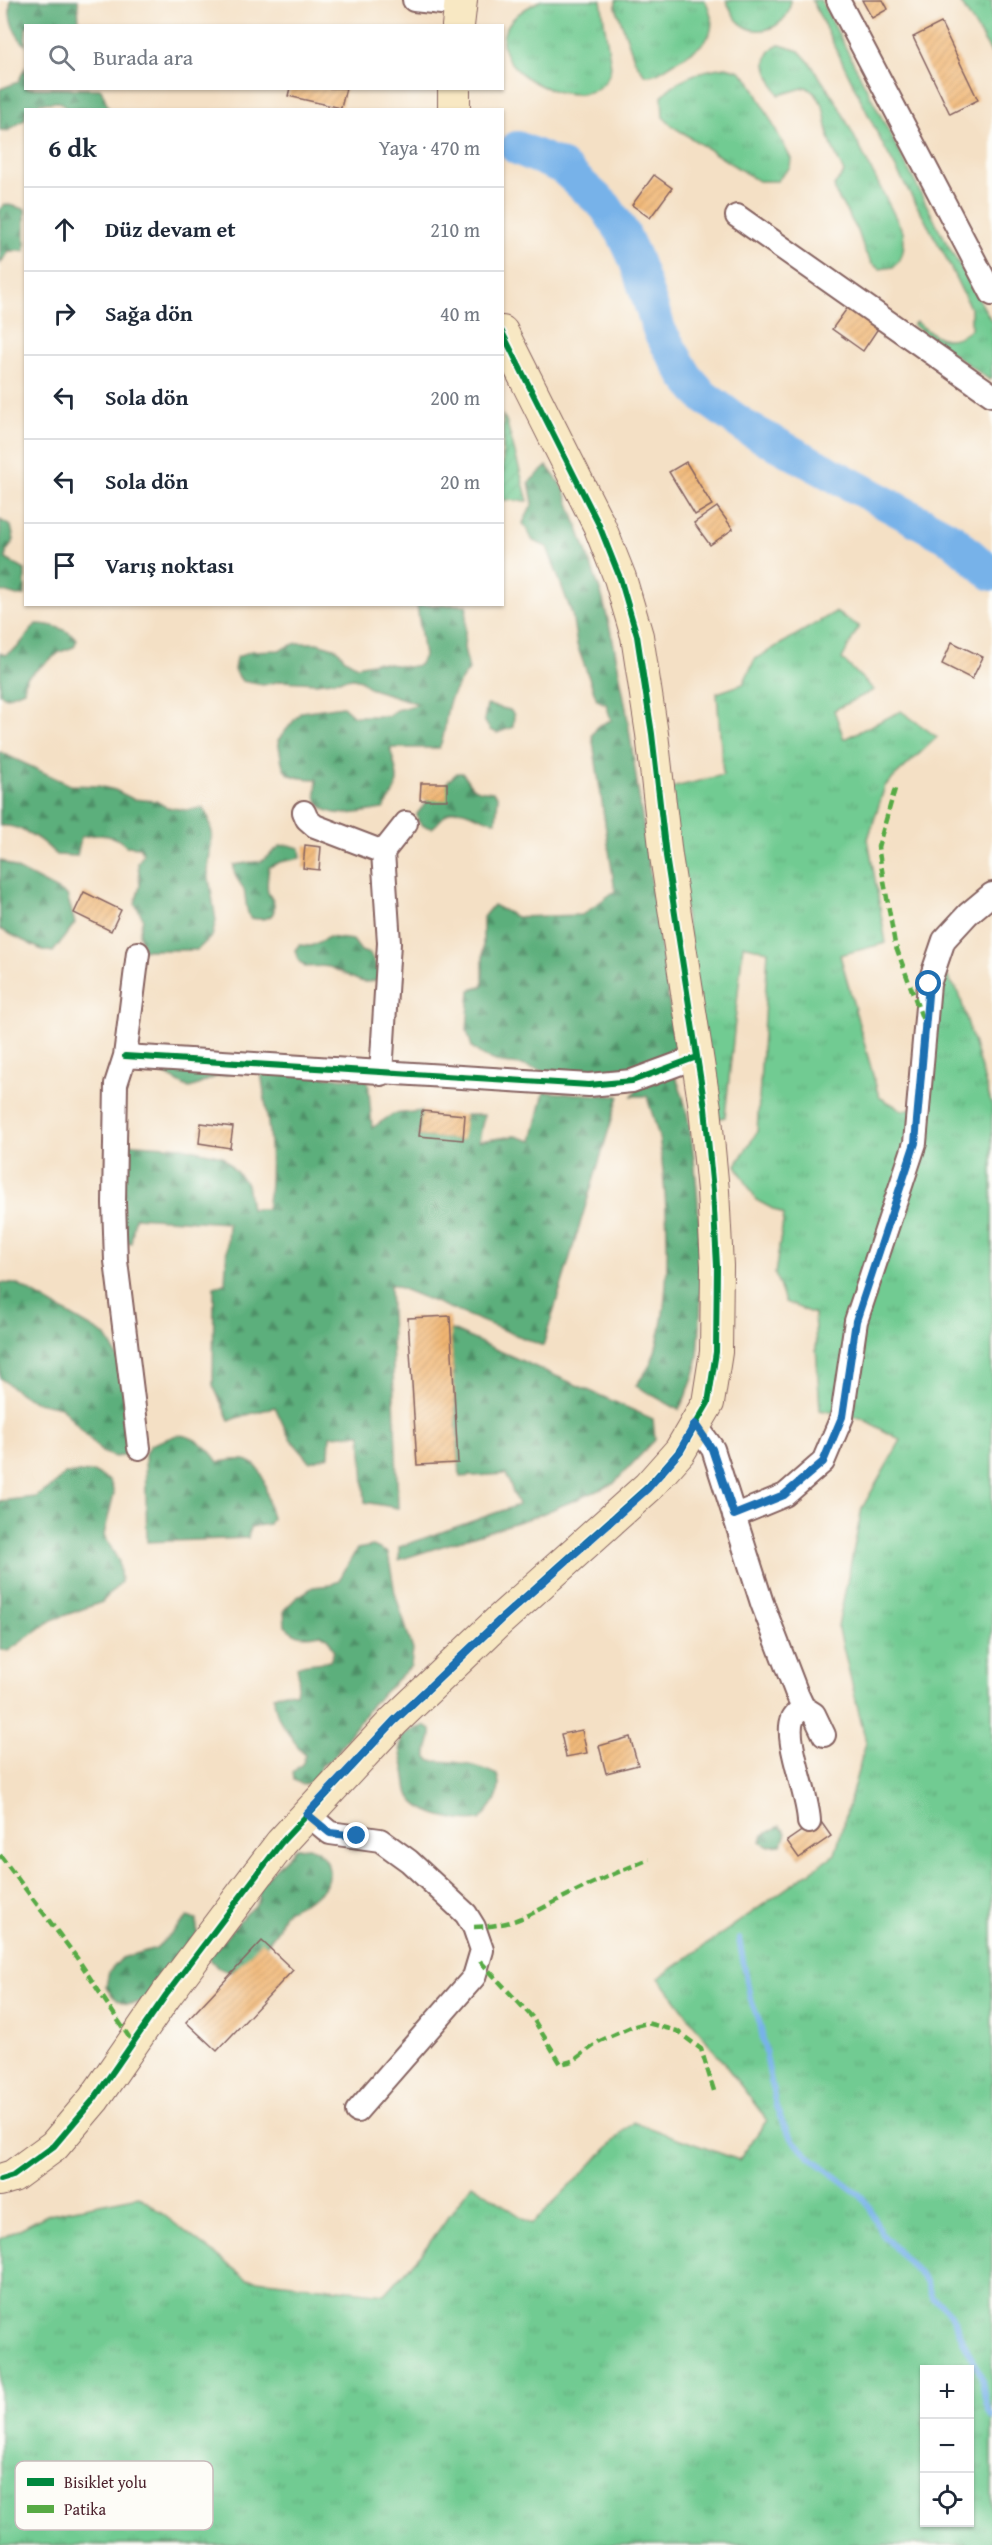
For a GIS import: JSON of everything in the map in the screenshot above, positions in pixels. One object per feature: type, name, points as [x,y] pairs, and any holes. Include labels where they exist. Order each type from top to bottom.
[{"type":"street","points":[[414,0],[460,10]]},
{"type":"street","points":[[838,0],[992,294]]},
{"type":"street","points":[[454,90],[454,108]]},
{"type":"street","points":[[737,216],[992,395]]},
{"type":"street","points":[[0,2180],[13,2176],[54,2146],[94,2099],[166,1995],[281,1843],[307,1814],[394,1721],[500,1620],[648,1488],[680,1451],[708,1403],[716,1352],[717,1266],[713,1191],[697,1057],[666,856],[652,734],[637,636],[620,578],[599,525],[504,336]]},
{"type":"street","points":[[304,812],[307,819],[315,826],[383,852]]},
{"type":"street","points":[[381,1074],[389,943],[383,852],[406,823]]},
{"type":"street","points":[[734,1515],[784,1495],[823,1462],[842,1417],[856,1321],[915,1143],[929,984],[944,940],[968,914],[992,894]]},
{"type":"street","points":[[138,953],[125,1056],[116,1084],[114,1203],[116,1261],[139,1448]]},
{"type":"street","points":[[125,1056],[381,1074],[589,1085],[632,1081],[697,1057]]},
{"type":"street","points":[[695,1424],[712,1449],[762,1603],[803,1707],[814,1714],[824,1735]]},
{"type":"street","points":[[803,1707],[793,1718],[791,1732],[796,1761],[809,1808],[809,1822]]},
{"type":"street","points":[[307,1814],[330,1833],[380,1840],[409,1861],[466,1914],[474,1927],[482,1950],[474,1977],[357,2111]]},
{"type":"green space","points":[[11,0],[78,0],[79,24],[24,24],[24,44],[17,35],[10,13]]},
{"type":"green space","points":[[542,0],[601,0],[611,67],[600,87],[579,94],[554,90],[529,79],[511,62],[504,44],[512,20]]},
{"type":"green space","points":[[616,0],[705,0],[712,22],[711,31],[702,45],[661,71],[645,75],[635,61],[616,7]]},
{"type":"green space","points":[[726,0],[790,0],[787,15],[776,26],[753,30],[739,22]]},
{"type":"green space","points":[[812,0],[821,0],[940,231],[992,322],[992,378],[990,380],[913,325],[916,322],[936,336],[956,338],[971,329],[971,310],[945,256],[883,145]]},
{"type":"green space","points":[[959,0],[992,0],[992,54]]},
{"type":"green space","points":[[780,45],[799,51],[810,63],[837,103],[903,232],[903,251],[897,264],[893,267],[880,269],[872,264],[858,231],[836,194],[834,186],[844,173],[830,142],[824,109],[818,97],[806,87],[779,95],[772,82],[767,70],[767,58],[775,46]]},
{"type":"green space","points":[[726,67],[740,71],[750,81],[791,159],[790,167],[777,181],[758,181],[672,126],[663,117],[662,96],[668,89],[683,79],[708,70]]},
{"type":"green space","points":[[24,70],[24,90],[101,90],[109,108],[66,108],[60,102],[40,103],[35,108],[24,108],[24,120],[8,131],[0,130],[0,89],[18,82]]},
{"type":"green space","points":[[5,204],[24,209],[24,251],[9,251],[0,264],[0,209]]},
{"type":"green space","points":[[504,417],[506,420],[528,501],[504,500]]},
{"type":"green space","points":[[547,466],[564,489],[602,596],[614,645],[626,708],[676,1050],[614,1077],[569,1078],[521,1065],[501,1063],[483,1056],[472,1047],[467,1031],[470,990],[483,986],[483,917],[493,905],[516,917],[582,915],[615,891],[592,735],[598,726],[611,720],[606,704],[597,700],[577,645],[572,614],[547,547],[533,541],[523,523],[533,503],[529,482]]},
{"type":"green space","points":[[0,520],[11,526],[14,540],[6,552],[6,559],[24,569],[24,595],[17,596],[0,591]]},
{"type":"green space","points":[[417,606],[467,606],[464,648],[469,670],[450,701],[439,748],[390,748],[397,774],[394,793],[383,809],[346,814],[328,811],[321,806],[317,799],[317,779],[297,777],[286,772],[278,740],[301,712],[343,706],[354,716],[387,716],[396,710],[419,704],[369,688],[361,680],[353,678],[316,683],[281,681],[263,685],[242,681],[234,670],[236,658],[251,651],[279,650],[297,643],[317,643],[337,649],[345,659],[357,666],[376,662],[408,667],[419,665],[424,656]]},
{"type":"green space","points":[[835,612],[859,626],[842,659],[874,690],[834,710],[844,739],[901,711],[937,737],[885,786],[868,839],[886,943],[840,955],[879,1097],[902,1110],[928,1110],[938,997],[946,975],[959,993],[992,1106],[992,2545],[0,2545],[0,2239],[49,2214],[139,2196],[247,2279],[385,2294],[422,2253],[472,2184],[532,2224],[633,2122],[739,2160],[767,2120],[659,1978],[835,1854],[866,1742],[838,1626],[862,1508],[901,1440],[861,1418],[820,1410],[814,1314],[785,1302],[775,1274],[784,1215],[756,1200],[736,1165],[757,1132],[768,951],[743,945],[725,1117],[715,1119],[667,789],[723,775],[717,693],[743,684],[755,659]]},
{"type":"green space","points":[[36,624],[52,626],[68,632],[77,639],[74,647],[60,652],[26,678],[24,690],[7,697],[0,694],[0,653],[5,655],[17,648]]},
{"type":"green space","points":[[487,705],[510,710],[514,715],[513,727],[497,733],[490,730],[484,720]]},
{"type":"green space","points":[[0,752],[70,785],[98,786],[115,790],[133,799],[156,801],[166,807],[186,810],[203,808],[208,815],[212,833],[208,871],[216,921],[212,936],[197,950],[144,950],[139,934],[143,918],[135,904],[140,886],[138,863],[143,854],[140,847],[126,846],[111,837],[93,835],[81,837],[77,856],[56,855],[31,834],[8,826],[0,826]]},
{"type":"green space","points":[[457,773],[463,773],[474,788],[493,792],[498,797],[496,821],[455,810],[445,815],[432,828],[424,826],[418,821],[417,814],[429,799]]},
{"type":"green space","points":[[289,845],[300,848],[301,858],[280,862],[269,867],[267,886],[274,903],[272,914],[263,919],[250,918],[244,891],[235,875],[234,865],[262,861],[280,846]]},
{"type":"green space","points":[[0,860],[67,895],[75,923],[53,952],[42,950],[0,929]]},
{"type":"green space","points":[[329,937],[353,940],[361,951],[370,954],[380,972],[379,979],[372,982],[360,981],[329,967],[305,967],[298,960],[295,950],[299,945],[311,946]]},
{"type":"green space","points":[[156,1064],[236,1070],[189,1088],[162,1073]]},
{"type":"green space","points":[[261,1072],[368,1080],[372,1128],[393,1114],[422,1111],[419,1136],[462,1140],[465,1115],[484,1115],[479,1141],[515,1136],[532,1141],[544,1092],[619,1096],[543,1346],[390,1284],[398,1508],[365,1502],[361,1434],[330,1436],[329,1456],[310,1462],[289,1437],[275,1407],[229,1420],[213,1385],[214,1287],[225,1284],[228,1223],[135,1217],[131,1243],[123,1242],[121,1143],[182,1147],[222,1156],[247,1184],[251,1209],[267,1209],[270,1156]]},
{"type":"green space","points":[[674,1075],[683,1098],[690,1131],[701,1263],[701,1305],[696,1367],[679,1410],[636,1386],[651,1363],[658,1339],[666,1284],[667,1226],[658,1132],[647,1096],[632,1096],[638,1088]]},
{"type":"green space","points":[[0,1283],[17,1284],[106,1336],[124,1369],[129,1395],[129,1455],[115,1457],[102,1452],[61,1407],[37,1402],[21,1394],[0,1378]]},
{"type":"green space","points":[[450,1329],[653,1419],[655,1440],[613,1484],[539,1515],[399,1560],[399,1547],[518,1505],[506,1474],[460,1477]]},
{"type":"green space","points":[[177,1435],[189,1437],[200,1443],[218,1462],[242,1460],[255,1465],[260,1471],[265,1486],[272,1518],[269,1524],[250,1527],[248,1538],[147,1542],[145,1454],[150,1445]]},
{"type":"green space","points":[[93,1472],[110,1481],[114,1493],[104,1535],[119,1562],[121,1582],[102,1602],[52,1620],[8,1651],[0,1649],[0,1501],[35,1497],[50,1488],[65,1474]]},
{"type":"green space","points":[[373,1546],[388,1553],[395,1593],[413,1650],[411,1666],[372,1704],[333,1758],[321,1766],[316,1780],[303,1785],[294,1780],[293,1772],[303,1763],[305,1755],[280,1720],[274,1696],[284,1692],[296,1693],[299,1677],[297,1667],[330,1661],[334,1651],[329,1639],[321,1634],[302,1636],[289,1630],[285,1626],[284,1610],[296,1598],[313,1587],[331,1585],[339,1580],[357,1549]]},
{"type":"green space","points":[[425,1726],[431,1730],[427,1758],[431,1761],[465,1764],[497,1775],[498,1794],[480,1820],[463,1820],[433,1813],[416,1804],[409,1795],[401,1754],[401,1741],[408,1733]]},
{"type":"green space","points":[[780,1826],[786,1833],[782,1845],[767,1846],[761,1841],[763,1835]]},
{"type":"green space","points":[[309,1847],[320,1853],[327,1862],[329,1879],[325,1886],[314,1897],[284,1913],[277,1931],[249,1960],[229,1972],[217,1967],[209,1958],[259,1900],[259,1885],[296,1848]]},
{"type":"green space","points":[[188,1917],[197,1919],[197,1933],[149,1996],[132,2004],[117,2000],[106,1986],[109,1972],[122,1958],[156,1948]]},
{"type":"building","points":[[862,0],[883,0],[888,9],[872,18]]},
{"type":"building","points":[[941,23],[978,100],[950,114],[913,37]]},
{"type":"building","points":[[290,90],[346,90],[341,108],[288,96]]},
{"type":"building","points":[[654,175],[672,188],[650,218],[632,205]]},
{"type":"building","points":[[851,303],[881,324],[863,351],[832,329]]},
{"type":"building","points":[[686,462],[712,505],[695,515],[669,472]]},
{"type":"building","points":[[717,507],[733,529],[710,545],[694,523]]},
{"type":"building","points":[[952,642],[983,657],[972,679],[942,664]]},
{"type":"building","points":[[421,783],[447,783],[447,800],[420,800]]},
{"type":"building","points":[[305,845],[321,847],[319,870],[303,868]]},
{"type":"building","points":[[84,892],[121,910],[111,931],[74,913]]},
{"type":"building","points":[[422,1111],[465,1115],[463,1140],[419,1136]]},
{"type":"building","points":[[201,1123],[233,1127],[230,1148],[199,1143]]},
{"type":"building","points":[[450,1316],[458,1463],[417,1465],[408,1318]]},
{"type":"building","points":[[582,1730],[587,1753],[566,1757],[561,1734]]},
{"type":"building","points":[[630,1737],[638,1765],[606,1773],[599,1746]]},
{"type":"building","points":[[819,1819],[831,1836],[799,1858],[787,1841]]},
{"type":"building","points":[[262,1941],[293,1970],[217,2051],[186,2022]]},
{"type":"waterway","points":[[517,148],[562,167],[605,206],[623,233],[635,259],[660,332],[686,376],[703,396],[747,428],[953,540],[992,574]]},
{"type":"waterway","points":[[739,1939],[750,1997],[760,2024],[776,2107],[784,2126],[794,2141],[808,2155],[860,2195],[869,2206],[881,2233],[926,2281],[932,2298],[946,2309],[956,2324],[980,2373],[992,2417]]},
{"type":"marked path","points":[[895,789],[878,847],[895,944],[925,1026]]},
{"type":"marked path","points":[[0,1855],[77,1958],[133,2043]]},
{"type":"marked path","points":[[474,1927],[515,1921],[649,1859]]},
{"type":"marked path","points":[[480,1961],[532,2017],[561,2064],[573,2061],[600,2041],[631,2027],[647,2023],[677,2031],[701,2049],[715,2094]]},
{"type":"cycle path","points":[[0,2180],[13,2176],[54,2146],[94,2099],[166,1995],[281,1843],[394,1721],[500,1620],[648,1487],[680,1451],[708,1403],[716,1352],[717,1266],[713,1191],[705,1108],[666,856],[652,734],[637,636],[620,578],[599,525],[504,336]]},
{"type":"cycle path","points":[[125,1056],[589,1085],[632,1081],[697,1057]]},
{"type":"route","points":[[357,1836],[330,1833],[307,1814],[394,1721],[500,1620],[648,1488],[680,1451],[695,1424],[712,1449],[734,1515],[784,1495],[823,1462],[842,1417],[856,1321],[915,1143],[929,984]]}]
